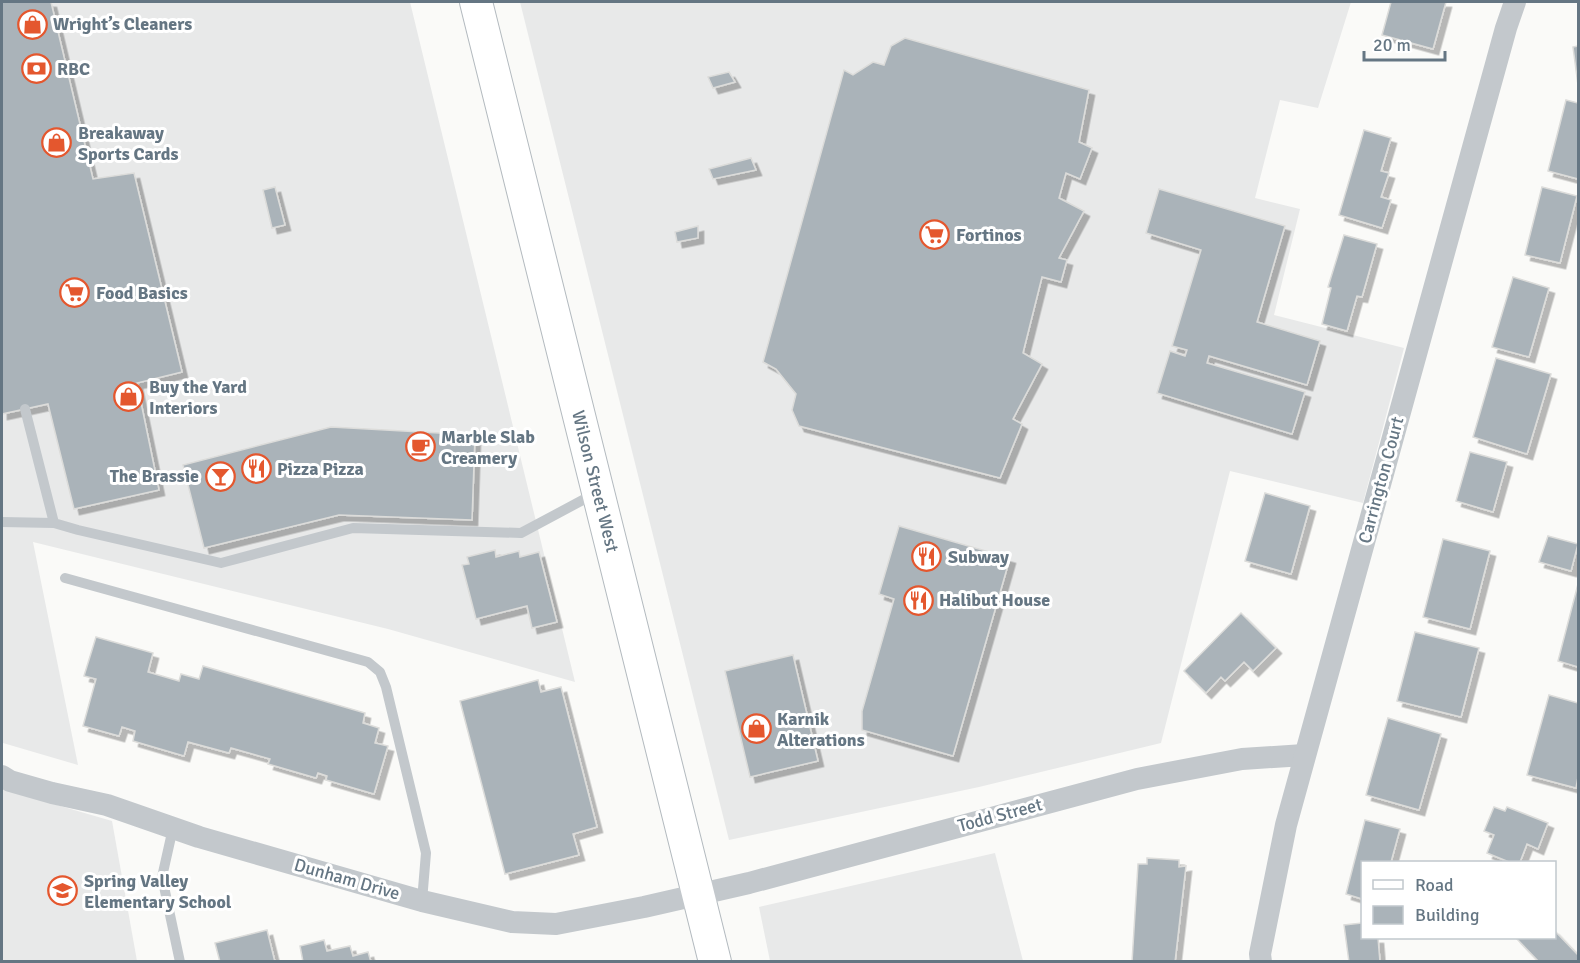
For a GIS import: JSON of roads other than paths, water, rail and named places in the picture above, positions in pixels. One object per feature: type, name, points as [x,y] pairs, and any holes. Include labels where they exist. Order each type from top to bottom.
[{"type":"main road","name":"Wilson Street West","points":[[476,2],[715,962]]},
{"type":"street","name":"Carrington Court","points":[[1261,962],[1260,954],[1286,825],[1304,755],[1515,2]]},
{"type":"street","name":"Todd Street","points":[[699,895],[1137,779],[1242,759],[1304,755]]},
{"type":"street","name":"Dunham Drive","points":[[2,776],[10,781],[107,805],[173,828],[422,901],[512,922],[556,924],[699,895]]},
{"type":"lane","points":[[26,408],[54,523]]},
{"type":"lane","points":[[2,522],[54,523],[220,563],[353,528],[521,533],[598,492]]},
{"type":"lane","points":[[65,578],[368,662],[380,672],[386,687],[426,853],[422,901]]},
{"type":"lane","points":[[173,828],[162,877],[180,962]]},
{"type":"place","name":"Wright’s Cleaners","points":[[32,24]]},
{"type":"place","name":"RBC","points":[[36,69]]},
{"type":"place","name":"Breakaway Sports Cards","points":[[57,143]]},
{"type":"place","name":"Fortinos","points":[[935,235]]},
{"type":"place","name":"Food Basics","points":[[75,293]]},
{"type":"place","name":"Buy the Yard Interiors","points":[[128,397]]},
{"type":"place","name":"Marble Slab Creamery","points":[[420,447]]},
{"type":"place","name":"Pizza Pizza","points":[[256,469]]},
{"type":"place","name":"The Brassie","points":[[220,476]]},
{"type":"place","name":"Subway","points":[[927,557]]},
{"type":"place","name":"Halibut House","points":[[918,600]]},
{"type":"place","name":"Karnik Alterations","points":[[756,729]]},
{"type":"place","name":"Spring Valley Elementary School","points":[[63,891]]}]
